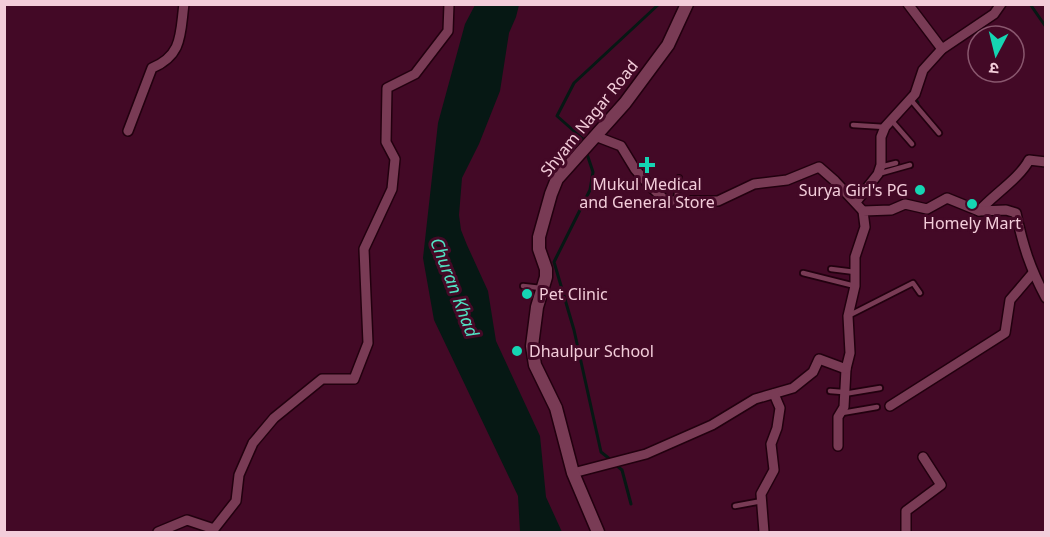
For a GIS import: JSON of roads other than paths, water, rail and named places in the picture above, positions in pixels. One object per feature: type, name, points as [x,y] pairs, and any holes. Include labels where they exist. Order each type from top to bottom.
[{"type":"street","points":[[128,131],[152,68],[165,63],[178,47],[184,4]]},
{"type":"street","points":[[158,532],[187,520],[214,529],[236,501],[239,475],[253,443],[274,418],[321,379],[354,379],[368,343],[364,249],[392,189],[395,159],[386,142],[387,88],[415,74],[448,31],[448,4]]},
{"type":"street","name":"Shyam Nagar Road","points":[[598,532],[573,473],[556,408],[535,365],[532,338],[546,269],[539,249],[539,237],[550,194],[557,179],[625,103],[668,45],[687,4]]},
{"type":"street","points":[[908,4],[942,49]]},
{"type":"street","points":[[856,202],[879,171],[881,137],[885,127],[915,94],[923,70],[942,49],[994,14],[1001,4]]},
{"type":"street","points":[[595,136],[621,146],[635,169],[666,201],[718,201],[754,184],[787,180],[819,167],[856,202],[863,211],[865,227],[855,257],[855,286],[849,313],[850,353],[846,369],[844,407],[840,414],[837,431],[838,446]]},
{"type":"street","points":[[979,211],[992,196],[1025,168],[1029,160],[1046,162]]},
{"type":"street","points":[[863,211],[891,210],[905,204],[927,209],[947,198],[979,211],[1006,210],[1016,213],[1024,251],[1046,298]]},
{"type":"street","points":[[890,406],[1005,333],[1010,300],[1033,273]]},
{"type":"street","points":[[573,473],[646,454],[712,425],[755,399],[793,388],[813,372],[819,359],[846,369]]},
{"type":"street","points":[[764,532],[761,494],[774,470],[771,444],[777,428],[780,408],[774,393]]},
{"type":"street","points":[[906,532],[906,511],[941,485],[923,457]]},
{"type":"lane","points":[[911,100],[939,133]]},
{"type":"lane","points":[[891,118],[912,144]]},
{"type":"lane","points":[[853,125],[885,127]]},
{"type":"lane","points":[[879,171],[896,163]]},
{"type":"lane","points":[[879,171],[910,165]]},
{"type":"lane","points":[[676,201],[679,178]]},
{"type":"lane","points":[[831,269],[855,272]]},
{"type":"lane","points":[[803,273],[855,286]]},
{"type":"lane","points":[[849,313],[852,314],[913,283],[920,293]]},
{"type":"lane","points":[[523,286],[542,289]]},
{"type":"lane","points":[[830,391],[844,393],[880,388]]},
{"type":"lane","points":[[840,414],[877,407]]},
{"type":"lane","points":[[735,506],[762,501]]},
{"type":"water","name":"Churan Khad","points":[[475,5],[519,5],[509,33],[500,91],[479,144],[462,178],[459,215],[461,230],[488,291],[496,341],[540,436],[546,497],[562,532],[520,532],[518,496],[434,320],[423,258],[438,123],[465,24]]},
{"type":"waterway","points":[[585,144],[583,139],[557,116],[574,83],[659,4]]},
{"type":"waterway","points":[[1030,4],[1046,27]]},
{"type":"waterway","points":[[911,91],[918,103]]},
{"type":"waterway","points":[[586,151],[593,172],[590,190],[554,262],[574,330],[601,452],[611,460]]},
{"type":"waterway","points":[[616,465],[622,470],[631,504]]},
{"type":"place","name":"Mukul Medical and General Store","points":[[647,165]]},
{"type":"place","name":"Surya Girl's PG","points":[[920,190]]},
{"type":"place","name":"Homely Mart","points":[[972,204]]},
{"type":"place","name":"Pet Clinic","points":[[527,294]]},
{"type":"place","name":"Dhaulpur School","points":[[517,351]]}]
